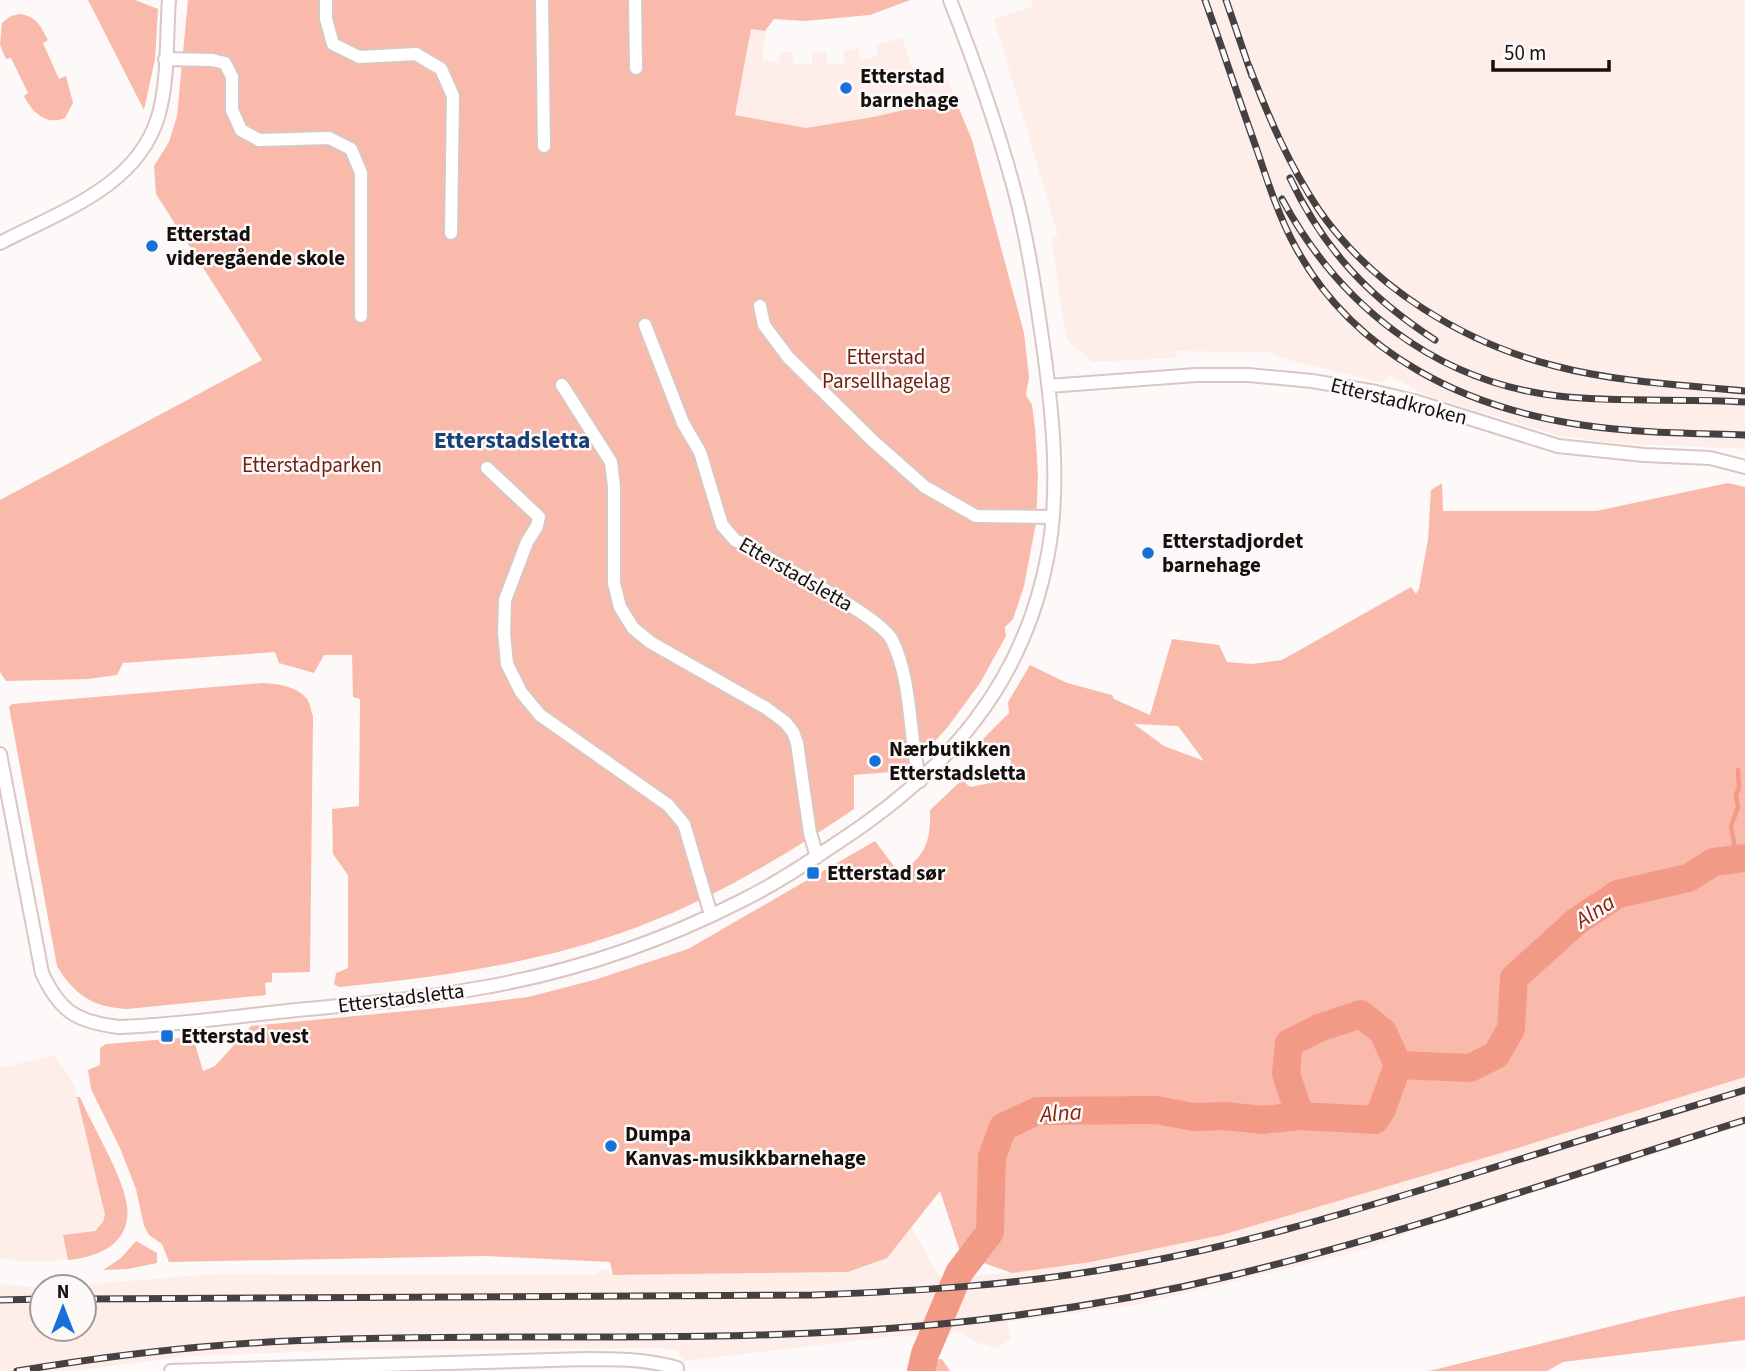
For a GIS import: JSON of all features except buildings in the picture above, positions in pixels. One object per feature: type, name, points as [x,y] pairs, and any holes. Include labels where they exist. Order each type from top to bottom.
[{"type":"street","points":[[0,243],[96,192],[123,174],[145,146],[159,116],[169,0]]},
{"type":"street","points":[[326,0],[326,19],[333,44],[359,57],[416,54],[442,69],[453,96],[451,233]]},
{"type":"street","points":[[542,0],[544,146]]},
{"type":"street","points":[[635,0],[636,68]]},
{"type":"street","name":"Etterstadsletta","points":[[0,754],[42,973],[58,1002],[81,1019],[106,1026],[135,1027],[463,991],[509,983],[584,963],[620,952],[711,915],[768,887],[886,810],[943,760],[972,727],[1012,664],[1041,583],[1053,517],[1054,461],[1049,386],[1028,255],[1014,188],[975,65],[950,0]]},
{"type":"street","points":[[165,59],[212,60],[225,63],[232,77],[232,110],[241,130],[259,140],[329,138],[351,149],[361,173],[361,316]]},
{"type":"street","points":[[760,306],[764,325],[788,357],[873,441],[925,487],[976,516],[1053,517]]},
{"type":"street","name":"Etterstadsletta","points":[[645,325],[683,423],[700,452],[722,525],[735,540],[869,616],[892,637],[902,669],[920,781]]},
{"type":"street","name":"Etterstadkroken","points":[[1049,386],[1196,375],[1291,378],[1397,397],[1558,446],[1644,455],[1710,458],[1745,467]]},
{"type":"street","points":[[562,386],[611,462],[614,487],[614,583],[620,607],[633,628],[650,642],[765,708],[785,722],[793,732],[797,743],[810,833],[817,856]]},
{"type":"street","points":[[487,468],[539,517],[505,600],[507,664],[521,692],[540,715],[668,805],[684,824],[711,915]]},
{"type":"street","points":[[171,1371],[586,1359],[639,1360],[677,1368]]},
{"type":"shaded area","points":[[1031,0],[1745,0],[1745,449],[1612,443],[1560,436],[1425,395],[1389,375],[1381,383],[1273,356],[1273,352],[1177,351],[1176,358],[1092,362],[1066,339],[1051,237],[1058,235],[994,19],[1033,7]]},
{"type":"shaded area","name":"Etterstad barnehage","points":[[751,29],[766,29],[762,60],[779,63],[780,52],[793,52],[794,64],[812,65],[812,53],[826,52],[827,64],[845,63],[844,51],[858,48],[861,60],[878,56],[876,45],[902,38],[915,77],[944,68],[955,99],[806,128],[735,115]]},
{"type":"shaded area","points":[[55,1055],[74,1084],[105,1215],[95,1231],[64,1235],[68,1260],[28,1262],[0,1258],[0,1068]]},
{"type":"shaded area","points":[[1745,1077],[1745,1125],[1406,1234],[1364,1250],[1140,1304],[1008,1322],[1011,1339],[996,1349],[976,1342],[961,1332],[939,1340],[905,1335],[684,1361],[677,1351],[662,1348],[342,1350],[189,1356],[71,1371],[0,1371],[0,1284],[28,1287],[28,1343],[98,1343],[98,1284],[213,1274],[595,1275],[606,1269],[613,1275],[848,1272],[887,1258],[910,1226],[944,1283],[968,1282],[976,1276],[1091,1262],[1518,1148]]},
{"type":"green space","points":[[88,0],[135,0],[158,9],[155,59],[144,110]]},
{"type":"green space","points":[[188,0],[910,0],[870,15],[805,21],[774,19],[765,31],[751,29],[735,115],[806,128],[955,99],[972,140],[1024,333],[1029,377],[1026,395],[1032,405],[1038,475],[1036,523],[1024,586],[1013,619],[1005,627],[1006,636],[980,683],[947,728],[923,754],[903,771],[854,775],[854,809],[750,874],[669,915],[603,939],[529,959],[453,973],[339,987],[334,984],[336,973],[348,968],[348,875],[333,854],[332,809],[359,806],[360,699],[353,697],[352,655],[324,655],[314,673],[279,663],[275,652],[123,663],[117,675],[88,679],[6,681],[0,672],[0,500],[262,360],[156,194],[154,166],[169,142],[177,116]]},
{"type":"green space","points":[[20,14],[30,17],[40,26],[48,40],[43,43],[59,79],[66,76],[73,103],[65,118],[46,119],[35,112],[24,96],[28,93],[11,58],[6,59],[0,45],[2,23],[11,16]]},
{"type":"green space","points":[[1442,483],[1443,511],[1596,511],[1728,483],[1745,487],[1745,1077],[1518,1148],[1222,1235],[1091,1262],[1012,1273],[961,1255],[940,1191],[887,1258],[848,1272],[613,1275],[610,1262],[485,1256],[169,1262],[162,1244],[149,1235],[144,1226],[136,1189],[120,1148],[91,1089],[88,1070],[100,1065],[100,1048],[106,1044],[193,1037],[203,1071],[215,1066],[251,1026],[528,997],[594,980],[688,949],[875,841],[899,873],[921,854],[925,846],[930,810],[962,780],[970,787],[1010,779],[1011,760],[981,741],[1009,713],[1008,702],[1030,665],[1067,683],[1112,695],[1114,699],[1150,715],[1172,639],[1219,645],[1227,662],[1252,664],[1282,660],[1411,587],[1416,594],[1428,539],[1431,490]],"holes":[[[1134,724],[1178,726],[1204,761],[1164,746]]]},
{"type":"green space","points":[[263,683],[298,691],[308,701],[313,716],[310,972],[272,973],[272,982],[265,983],[266,995],[127,1009],[104,1006],[86,998],[71,985],[57,966],[9,707],[12,704]]},
{"type":"green space","points":[[77,1097],[80,1097],[120,1180],[127,1206],[127,1219],[124,1230],[111,1246],[91,1256],[68,1260],[63,1235],[95,1231],[105,1215]]},
{"type":"green space","points":[[136,1241],[157,1253],[157,1263],[128,1269],[103,1270],[121,1258]]},
{"type":"green space","points":[[1745,1296],[1745,1340],[1563,1362],[1547,1371],[1429,1371],[1673,1311]]},
{"type":"green space","points":[[942,1359],[950,1371],[921,1371],[926,1361]]},
{"type":"waterway","points":[[1737,859],[1731,826],[1738,807],[1738,770]]},
{"type":"waterway","name":"Alna","points":[[921,1371],[925,1354],[959,1273],[990,1232],[992,1157],[1003,1127],[1037,1111],[1156,1110],[1194,1117],[1225,1116],[1263,1120],[1300,1116],[1286,1074],[1289,1043],[1319,1028],[1361,1014],[1383,1032],[1398,1065],[1470,1068],[1496,1055],[1511,1029],[1514,978],[1577,921],[1618,894],[1688,878],[1714,862],[1745,858]]},
{"type":"waterway","name":"Alna","points":[[1300,1116],[1375,1120],[1382,1109],[1398,1065]]},
{"type":"railway","points":[[1205,0],[1279,212],[1296,248],[1320,285],[1349,318],[1381,346],[1417,370],[1455,389],[1538,417],[1622,430],[1745,435]]},
{"type":"railway","points":[[1226,0],[1252,76]]},
{"type":"railway","points":[[1249,66],[1280,140],[1319,210],[1366,264],[1393,288],[1423,309],[1487,343],[1555,366],[1625,379],[1745,391]]},
{"type":"railway","points":[[1290,178],[1318,228],[1350,270],[1389,307],[1435,340]]},
{"type":"railway","points":[[1282,199],[1305,237],[1332,273],[1362,304],[1396,332],[1432,355],[1471,374],[1513,388],[1558,396],[1745,402]]},
{"type":"railway","points":[[98,1299],[813,1295],[930,1289],[1047,1278],[1206,1250],[1287,1229],[1745,1090]]},
{"type":"railway","points":[[17,1371],[221,1345],[372,1338],[786,1334],[951,1323],[1060,1309],[1238,1274],[1366,1240],[1745,1120]]},
{"type":"railway","points":[[0,1300],[28,1299]]},
{"type":"place","name":"Etterstad barnehage","points":[[846,88]]},
{"type":"place","name":"Etterstad videregående skole","points":[[152,246]]},
{"type":"place","name":"Etterstadjordet barnehage","points":[[1148,553]]},
{"type":"place","name":"Nærbutikken Etterstadsletta","points":[[875,761]]},
{"type":"place","name":"Etterstad sør","points":[[813,873]]},
{"type":"place","name":"Etterstad vest","points":[[167,1036]]},
{"type":"place","name":"Dumpa Kanvas-musikkbarnehage","points":[[611,1146]]},
{"type":"district","name":"Etterstadsletta","points":[[512,440]]},
{"type":"park label","name":"Etterstad Parsellhagelag","points":[[886,369]]},
{"type":"park label","name":"Etterstadparken","points":[[312,465]]}]
